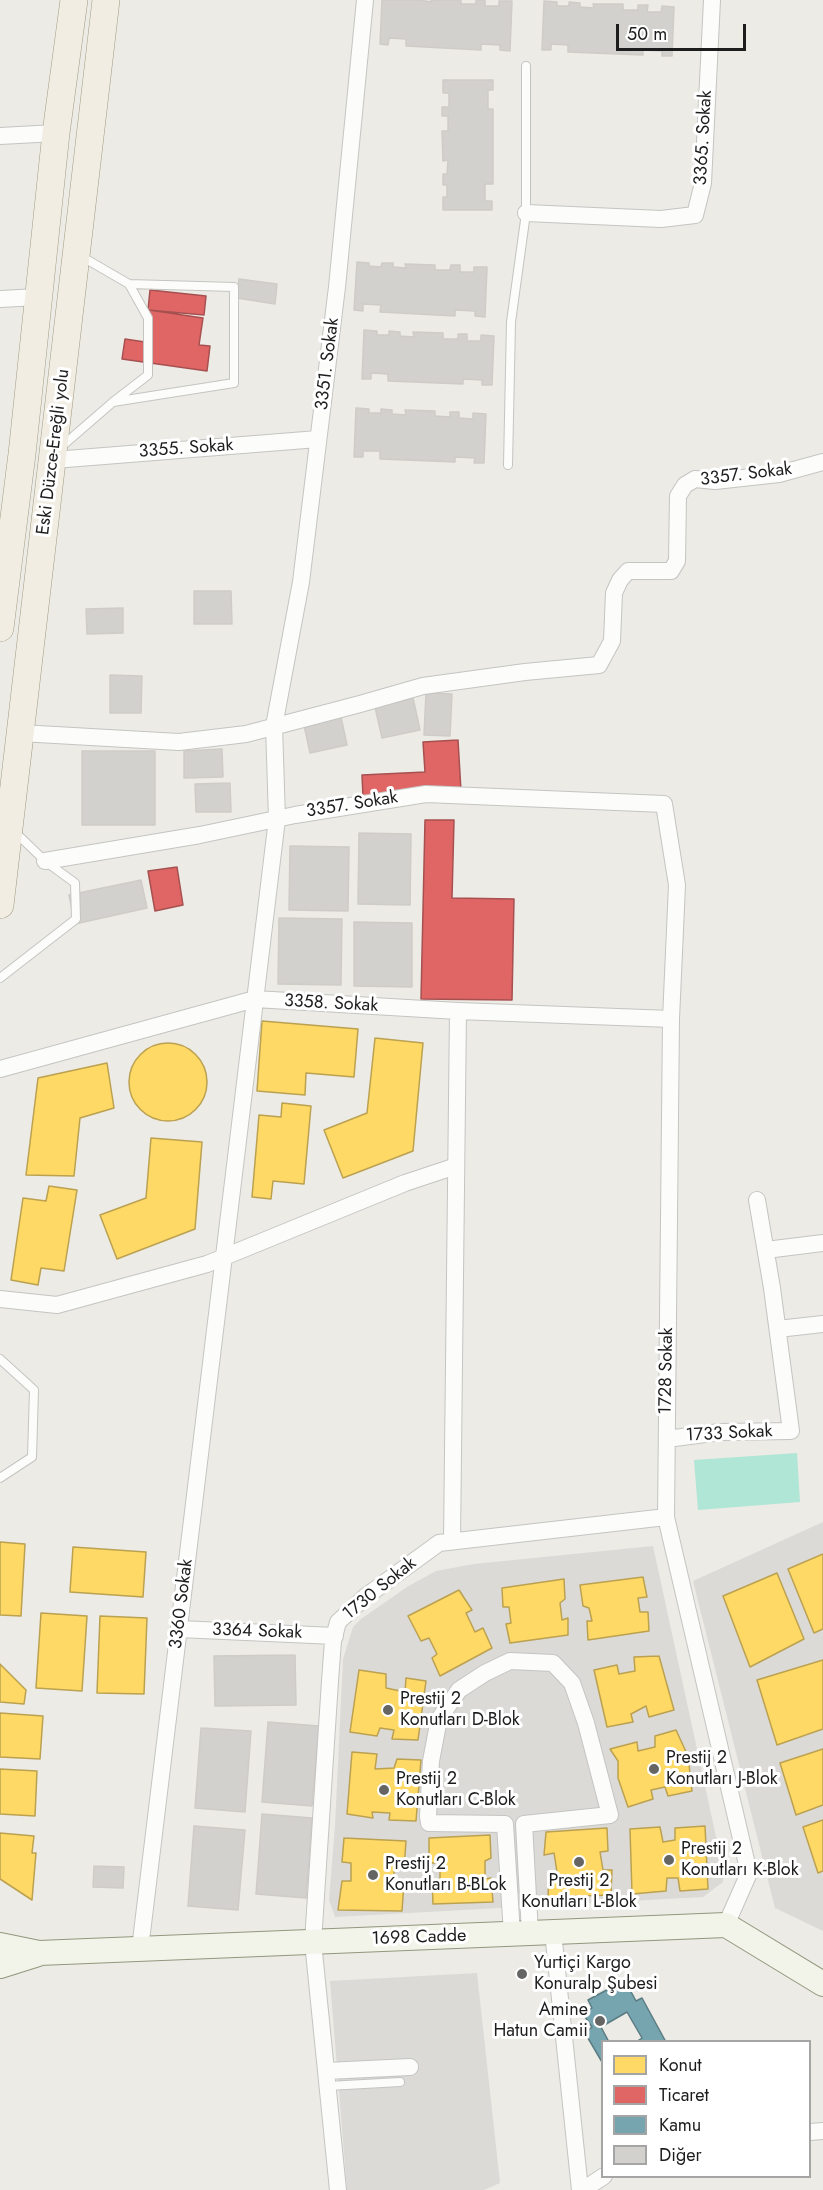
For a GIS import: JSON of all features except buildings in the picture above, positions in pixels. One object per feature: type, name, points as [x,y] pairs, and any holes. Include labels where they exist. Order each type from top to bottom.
[{"type":"main road","name":"Eski Düzce-Ereğli yolu","points":[[0,628],[56,134],[74,0]]},
{"type":"main road","name":"Eski Düzce-Ereğli yolu","points":[[0,905],[106,0]]},
{"type":"street","name":"3351. Sokak","points":[[255,999],[277,819],[274,726],[301,582],[337,287],[365,0]]},
{"type":"street","name":"3365. Sokak","points":[[526,213],[661,219],[695,215],[703,183],[712,0]]},
{"type":"street","points":[[0,136],[56,134]]},
{"type":"street","points":[[0,298],[38,297]]},
{"type":"street","name":"3355. Sokak","points":[[54,457],[318,439]]},
{"type":"street","name":"3357. Sokak","points":[[274,726],[423,686],[599,664],[612,641],[614,593],[620,580],[628,571],[671,571],[677,561],[678,496],[685,484],[694,479],[715,481],[779,474],[823,462]]},
{"type":"street","points":[[20,733],[179,742],[246,734],[274,726]]},
{"type":"street","name":"3357. Sokak","points":[[45,861],[426,794],[664,804]]},
{"type":"street","name":"1728 Sokak","points":[[664,804],[677,885],[671,1019],[666,1517],[749,1873],[726,1925]]},
{"type":"street","name":"3358. Sokak","points":[[0,1069],[255,999],[458,1011],[671,1019]]},
{"type":"street","name":"3360 Sokak","points":[[140,1949],[255,999]]},
{"type":"street","points":[[452,1541],[458,1011]]},
{"type":"street","points":[[0,1299],[57,1305],[224,1258],[405,1183],[456,1166]]},
{"type":"street","points":[[757,1200],[778,1329],[823,1324]]},
{"type":"street","points":[[766,1250],[823,1243]]},
{"type":"street","name":"1733 Sokak","points":[[667,1439],[720,1432],[791,1431],[778,1329]]},
{"type":"street","name":"1730 Sokak","points":[[338,2190],[313,1942],[334,1636],[338,1622],[365,1597],[439,1543],[666,1517]]},
{"type":"street","name":"3364 Sokak","points":[[179,1629],[334,1636]]},
{"type":"street","points":[[532,1933],[524,1824],[610,1815],[586,1723],[572,1683],[553,1663],[510,1661],[485,1672],[459,1690],[439,1719],[431,1761],[429,1824],[505,1824],[532,1933],[581,2190],[601,2178]]},
{"type":"street","points":[[726,1925],[823,1984]]},
{"type":"street","name":"1698 Cadde","points":[[0,1945],[39,1953],[726,1925]]},
{"type":"street","points":[[0,1966],[39,1953]]},
{"type":"street","points":[[327,2079],[410,2067]]},
{"type":"lane","points":[[508,465],[512,322],[526,213],[526,66]]},
{"type":"lane","points":[[77,253],[129,284],[234,287],[234,383],[113,402]]},
{"type":"lane","points":[[54,457],[113,402],[148,375],[148,318],[129,284]]},
{"type":"lane","points":[[0,978],[76,919],[75,883],[45,861],[9,827]]},
{"type":"lane","points":[[0,1359],[34,1390],[32,1457],[0,1478]]},
{"type":"lane","points":[[327,2079],[400,2082]]},
{"type":"shaded area","points":[[823,1522],[823,1931],[775,1908],[693,1581]]},
{"type":"shaded area","points":[[653,1546],[723,1869],[723,1882],[703,1897],[335,1917],[329,1900],[343,1659],[353,1627],[407,1587],[436,1571],[474,1564]]},
{"type":"shaded area","points":[[477,1973],[500,2183],[484,2190],[347,2190],[330,1981]]},
{"type":"green space","points":[[797,1453],[800,1502],[698,1510],[694,1460]]},
{"type":"place","name":"Prestij 2 Konutları D-Blok","points":[[388,1710]]},
{"type":"place","name":"Prestij 2 Konutları J-Blok","points":[[654,1769]]},
{"type":"place","name":"Prestij 2 Konutları C-Blok","points":[[384,1790]]},
{"type":"place","name":"Prestij 2 Konutları K-Blok","points":[[669,1860]]},
{"type":"place","name":"Prestij 2 Konutları L-Blok","points":[[579,1862]]},
{"type":"place","name":"Prestij 2 Konutları B-BLok","points":[[373,1875]]},
{"type":"place","name":"Yurtiçi Kargo Konuralp Şubesi","points":[[522,1974]]},
{"type":"place","name":"Amine Hatun Camii","points":[[600,2021]]}]
